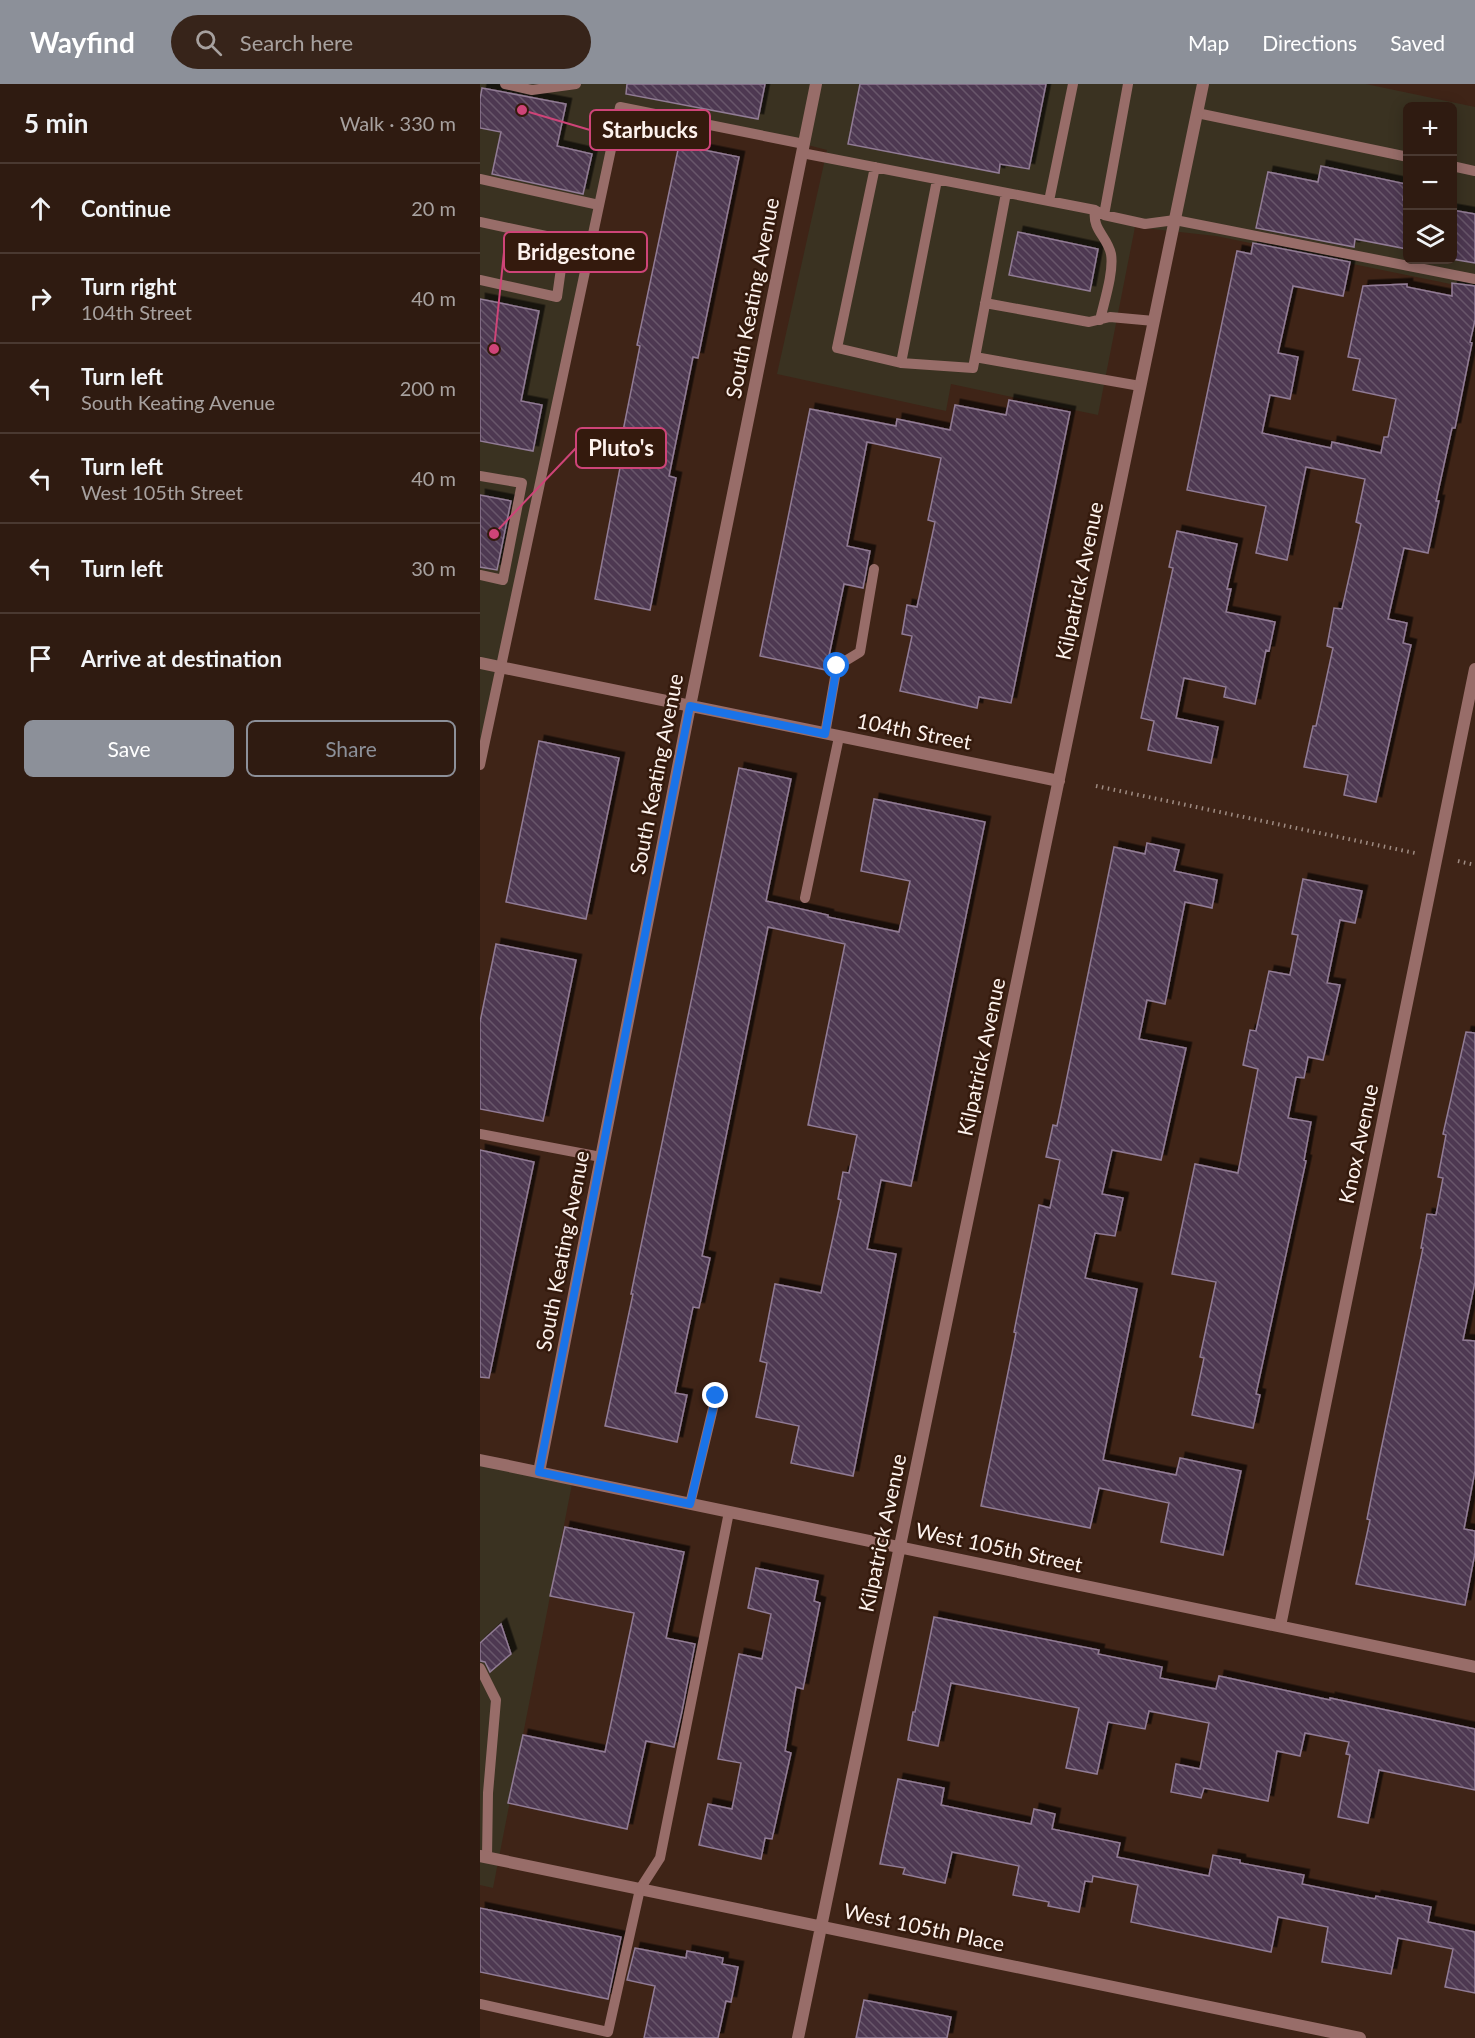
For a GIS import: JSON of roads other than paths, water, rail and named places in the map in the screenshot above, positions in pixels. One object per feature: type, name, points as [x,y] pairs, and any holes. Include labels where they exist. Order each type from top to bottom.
[{"type":"street","name":"South Keating Avenue","points":[[539,1472],[690,706],[816,84]]},
{"type":"street","name":"Kilpatrick Avenue","points":[[798,2038],[1203,84]]},
{"type":"street","name":"104th Street","points":[[480,663],[1059,781]]},
{"type":"street","name":"Knox Avenue","points":[[1280,1626],[1475,669]]},
{"type":"street","name":"West 105th Street","points":[[480,1460],[1475,1666]]},
{"type":"street","name":"West 105th Place","points":[[484,1857],[1359,2038]]},
{"type":"lane","points":[[505,84],[532,90],[576,84]]},
{"type":"lane","points":[[1049,201],[1073,84]]},
{"type":"lane","points":[[1100,320],[1111,263],[1110,252],[1094,221],[1100,213],[1128,84]]},
{"type":"lane","points":[[480,765],[484,729],[501,667],[620,107],[803,148],[875,167],[1049,201],[1145,224],[1175,220],[1475,279]]},
{"type":"lane","points":[[1197,113],[1403,156]]},
{"type":"lane","points":[[875,167],[837,348],[901,363],[973,368],[1006,193]]},
{"type":"lane","points":[[1457,167],[1475,171]]},
{"type":"lane","points":[[480,179],[599,205]]},
{"type":"lane","points":[[901,363],[937,180]]},
{"type":"lane","points":[[480,222],[565,240],[557,297]]},
{"type":"lane","points":[[480,280],[579,300]]},
{"type":"lane","points":[[985,303],[1089,322],[1110,317],[1154,321]]},
{"type":"lane","points":[[975,357],[1140,386]]},
{"type":"lane","points":[[480,476],[522,483],[503,580],[480,575]]},
{"type":"lane","points":[[825,734],[837,666],[860,652],[874,569]]},
{"type":"lane","points":[[805,898],[839,737]]},
{"type":"lane","points":[[480,1134],[601,1157]]},
{"type":"lane","points":[[690,1504],[716,1396]]},
{"type":"lane","points":[[480,2004],[608,2032],[640,1889],[660,1858],[729,1512]]},
{"type":"lane","points":[[480,1668],[496,1700],[484,1857]]},
{"type":"place","name":"Starbucks","points":[[522,110]]},
{"type":"place","name":"Bridgestone","points":[[494,349]]},
{"type":"place","name":"Pluto's","points":[[494,534]]}]
